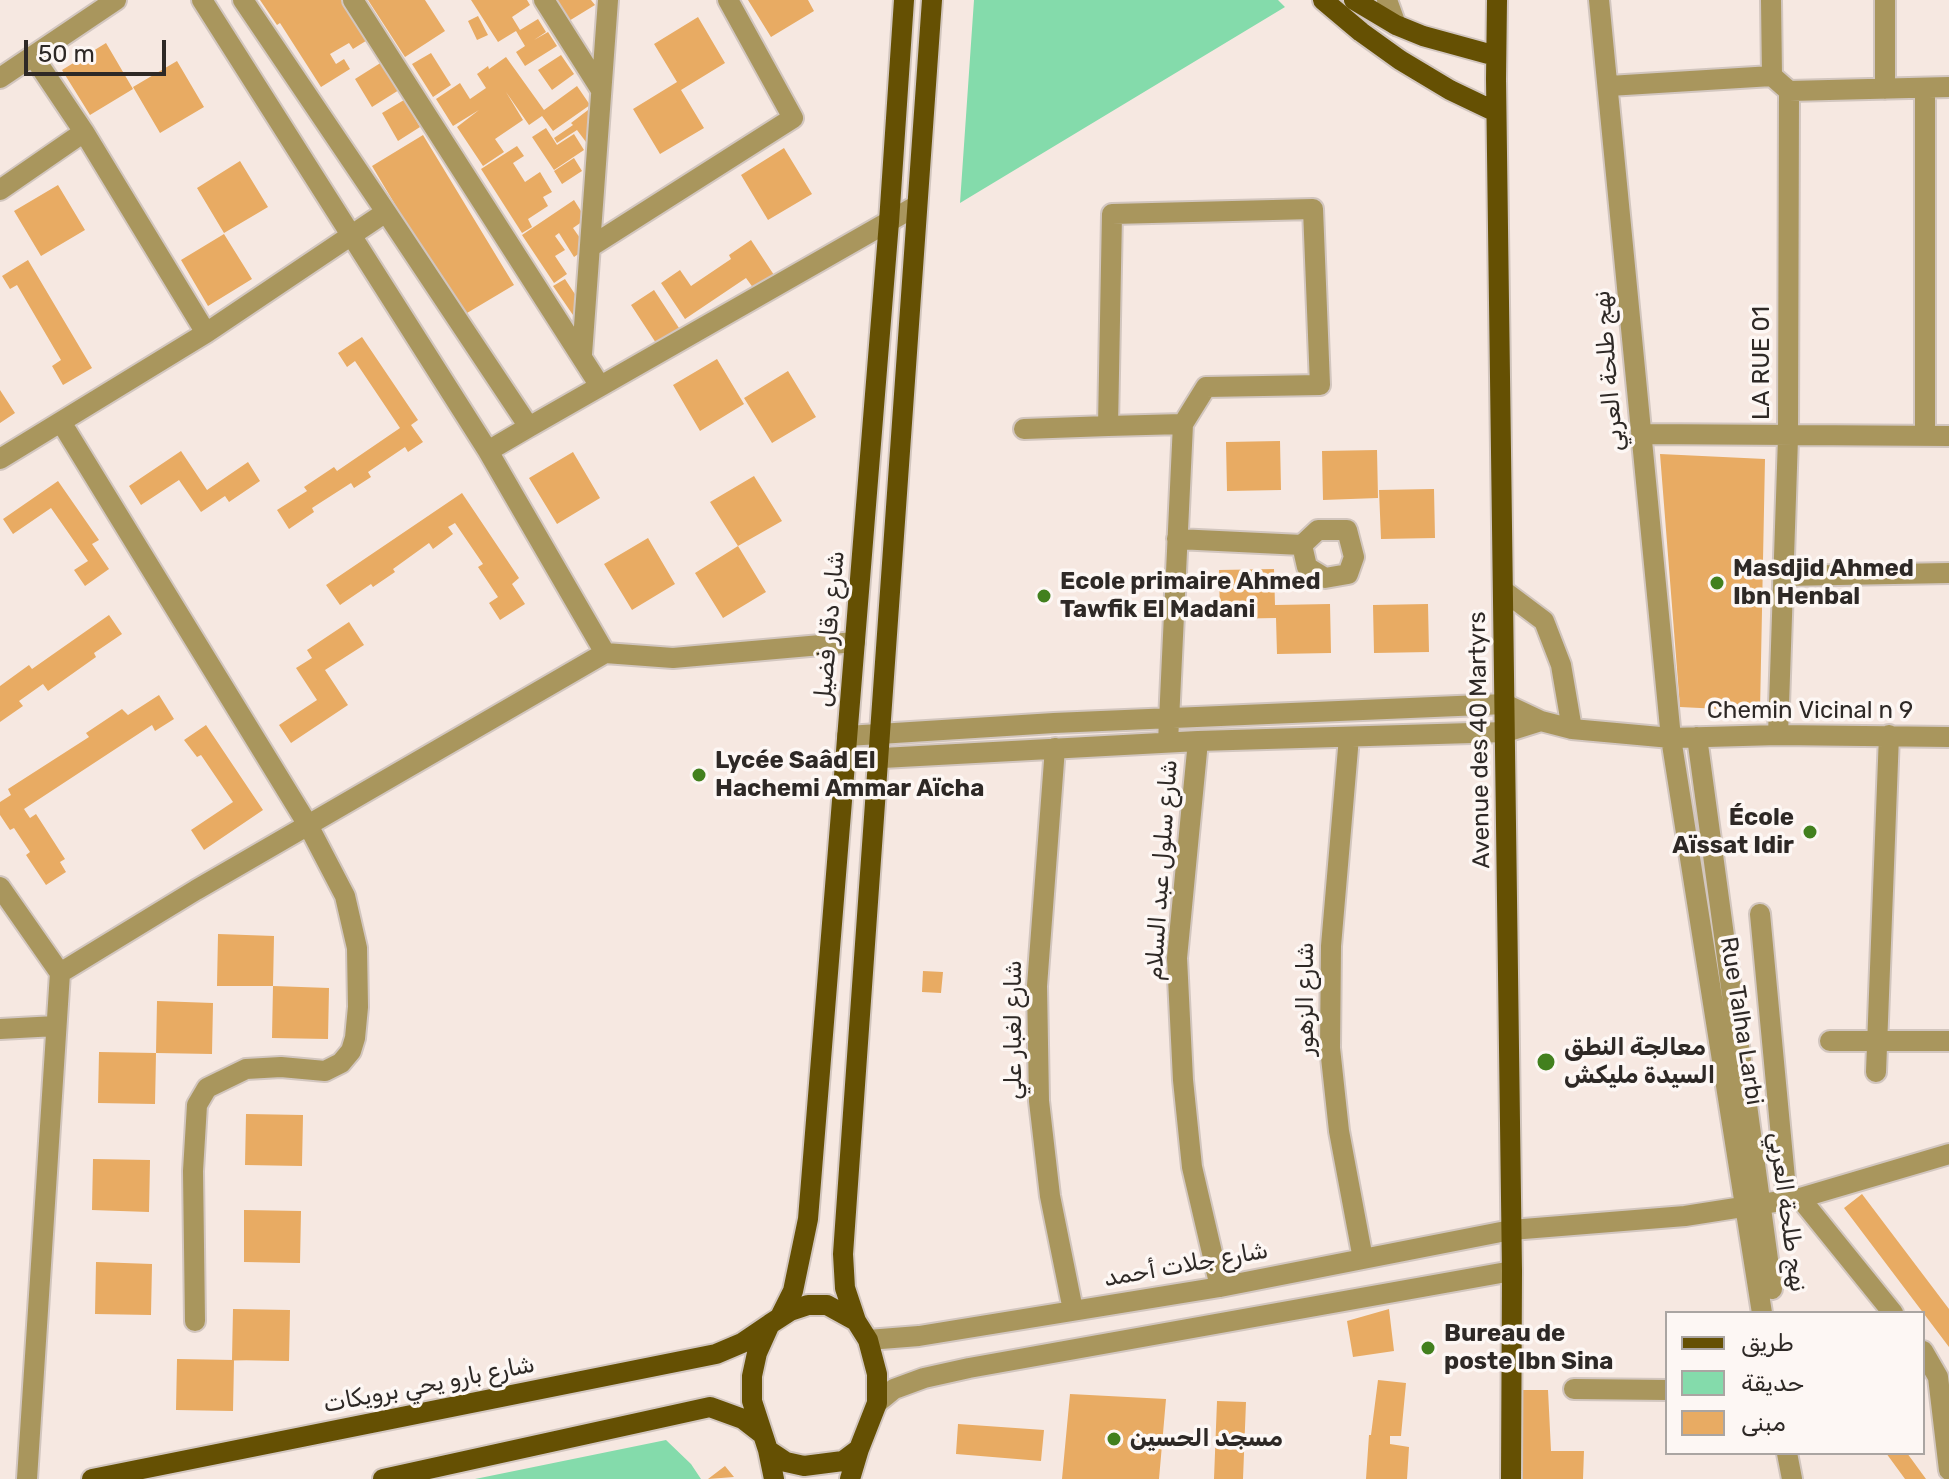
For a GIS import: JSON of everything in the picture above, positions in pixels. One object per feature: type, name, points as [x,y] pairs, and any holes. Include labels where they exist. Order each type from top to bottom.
[{"type":"main road","name":"شارع دقار فضيل","points":[[775,1321],[793,1291],[810,1203],[904,0]]},
{"type":"main road","points":[[850,1479],[877,1403],[877,1374],[868,1340],[856,1321],[845,1288],[843,1254],[932,0]]},
{"type":"main road","points":[[1323,0],[1400,60],[1450,90],[1496,112]]},
{"type":"main road","points":[[1354,0],[1396,25],[1423,36],[1496,56]]},
{"type":"main road","name":"Avenue des 40 Martyrs","points":[[1497,0],[1512,1271],[1511,1479]]},
{"type":"main road","points":[[774,1479],[752,1401],[752,1376],[757,1353],[775,1321],[790,1311],[808,1305],[827,1305],[856,1321]]},
{"type":"main road","name":"شارع بارو يحي برويكات","points":[[92,1479],[716,1354],[742,1343],[775,1321]]},
{"type":"main road","points":[[383,1479],[710,1407],[743,1419],[786,1462],[804,1466],[843,1461],[859,1449]]},
{"type":"street","points":[[0,78],[116,0]]},
{"type":"street","points":[[202,0],[488,451],[605,653]]},
{"type":"street","points":[[243,0],[529,427]]},
{"type":"street","points":[[353,0],[600,386]]},
{"type":"street","points":[[544,0],[601,90]]},
{"type":"street","points":[[582,354],[608,6],[627,0]]},
{"type":"street","points":[[590,247],[793,118],[728,0]]},
{"type":"street","points":[[1387,0],[1396,25]]},
{"type":"street","name":"نهج طلحة العربي","points":[[1599,0],[1671,738]]},
{"type":"street","points":[[1771,0],[1772,76]]},
{"type":"street","points":[[1885,0],[1885,89]]},
{"type":"street","points":[[33,56],[84,132],[206,333]]},
{"type":"street","points":[[1609,86],[1772,76],[1789,91],[1949,87]]},
{"type":"street","points":[[1925,88],[1925,436]]},
{"type":"street","name":"LA RUE 01","points":[[1778,735],[1788,435],[1789,91]]},
{"type":"street","points":[[0,190],[84,132]]},
{"type":"street","points":[[488,451],[916,206]]},
{"type":"street","points":[[1108,426],[1112,214],[1313,209],[1320,385],[1206,387],[1183,424],[1168,742]]},
{"type":"street","points":[[0,459],[206,333],[386,212]]},
{"type":"street","points":[[61,422],[308,825],[345,896],[357,948],[355,1038],[351,1051],[341,1063],[325,1071],[281,1067],[246,1069],[207,1088],[197,1105],[193,1171],[195,1321]]},
{"type":"street","points":[[1024,429],[1183,424]]},
{"type":"street","points":[[1641,434],[1949,436]]},
{"type":"street","points":[[1177,539],[1302,545]]},
{"type":"street","points":[[1783,576],[1949,573]]},
{"type":"street","points":[[1504,591],[1544,621],[1561,665],[1572,729]]},
{"type":"street","points":[[60,973],[605,653],[673,658],[855,642]]},
{"type":"street","points":[[847,736],[1505,704]]},
{"type":"street","name":"Chemin Vicinal n 9","points":[[1505,704],[1541,721],[1572,729],[1671,738],[1778,735],[1949,737]]},
{"type":"street","points":[[845,760],[1168,742],[1506,732],[1541,721]]},
{"type":"street","points":[[1876,1072],[1889,735]]},
{"type":"street","name":"شارع الزهور","points":[[1349,737],[1331,946],[1330,1048],[1339,1131],[1363,1259]]},
{"type":"street","name":"نهج طلحة العربي","points":[[1697,737],[1751,1205],[1775,1311]]},
{"type":"street","name":"Rue Talha Larbi","points":[[1671,738],[1751,1205],[1762,1311]]},
{"type":"street","name":"شارع سلول عبد السلام","points":[[1198,741],[1177,958],[1183,1080],[1192,1167],[1220,1287]]},
{"type":"street","name":"شارع لغبار علي","points":[[1055,748],[1037,986],[1039,1101],[1050,1196],[1073,1310]]},
{"type":"street","points":[[0,887],[60,973],[27,1479]]},
{"type":"street","points":[[1760,914],[1794,1199],[1891,1311]]},
{"type":"street","points":[[0,1029],[56,1026]]},
{"type":"street","points":[[1830,1041],[1949,1041]]},
{"type":"street","name":"شارع جلات أحمد","points":[[868,1340],[919,1336],[1220,1287],[1511,1230],[1685,1216],[1794,1199],[1949,1154]]},
{"type":"street","points":[[877,1403],[894,1389],[924,1378],[969,1368],[1512,1271]]},
{"type":"street","points":[[1925,1354],[1938,1377],[1947,1420],[1949,1470]]},
{"type":"street","points":[[1574,1389],[1665,1390]]},
{"type":"street","points":[[1787,1455],[1792,1479]]},
{"type":"street","points":[[1797,1455],[1801,1479]]},
{"type":"green space","points":[[974,0],[1278,0],[1285,7],[960,203]]},
{"type":"green space","points":[[666,1440],[691,1464],[701,1479],[475,1479]]},
{"type":"building","points":[[260,0],[343,0],[369,39],[353,49],[349,43],[330,54],[336,64],[344,59],[350,69],[321,87],[280,23],[277,25]]},
{"type":"building","points":[[368,0],[425,0],[445,31],[405,57]]},
{"type":"building","points":[[471,0],[527,0],[530,5],[512,17],[520,30],[538,19],[546,32],[534,40],[548,32],[557,46],[525,66],[516,52],[525,46],[516,31],[498,42]]},
{"type":"building","points":[[549,0],[591,0],[595,5],[564,24]]},
{"type":"building","points":[[748,0],[808,0],[814,11],[771,37]]},
{"type":"building","points":[[478,16],[488,35],[477,40],[468,21]]},
{"type":"building","points":[[698,17],[725,63],[681,90],[704,128],[660,154],[633,109],[677,82],[654,44]]},
{"type":"building","points":[[106,43],[133,89],[90,115],[62,70]]},
{"type":"building","points":[[431,53],[451,85],[433,97],[412,64]]},
{"type":"building","points":[[561,55],[574,74],[552,90],[538,70]]},
{"type":"building","points":[[506,57],[544,110],[577,86],[590,105],[553,131],[542,116],[529,125],[506,92],[523,120],[495,139],[504,152],[483,166],[457,127],[479,110],[453,126],[436,99],[460,83],[470,99],[486,88],[477,74]]},
{"type":"building","points":[[177,61],[204,107],[160,133],[133,87]]},
{"type":"building","points":[[382,62],[399,90],[372,107],[355,79]]},
{"type":"building","points":[[404,100],[420,127],[398,141],[382,113]]},
{"type":"building","points":[[588,110],[606,133],[589,146],[577,130],[557,143],[554,138]]},
{"type":"building","points":[[546,128],[557,145],[574,134],[584,150],[554,170],[532,137]]},
{"type":"building","points":[[423,135],[514,285],[462,316],[372,166]]},
{"type":"building","points":[[517,146],[524,156],[513,163],[525,182],[540,172],[552,192],[543,197],[548,206],[528,219],[532,227],[522,233],[481,169]]},
{"type":"building","points":[[784,148],[812,194],[768,220],[741,175]]},
{"type":"building","points":[[574,158],[582,171],[562,184],[554,171]]},
{"type":"building","points":[[240,161],[268,207],[224,233],[197,188]]},
{"type":"building","points":[[58,185],[85,230],[41,256],[14,211]]},
{"type":"building","points":[[574,200],[586,219],[573,228],[587,248],[574,257],[559,233],[555,236],[565,250],[555,256],[567,274],[554,283],[522,235]]},
{"type":"building","points":[[224,234],[252,279],[208,306],[181,260]]},
{"type":"building","points":[[751,240],[774,275],[754,289],[746,278],[685,319],[661,283],[680,270],[691,286],[731,259],[729,255]]},
{"type":"building","points":[[28,260],[92,368],[63,385],[52,366],[61,360],[17,285],[10,289],[2,276]]},
{"type":"building","points":[[565,279],[584,308],[573,315],[553,286]]},
{"type":"building","points":[[654,290],[679,328],[656,343],[631,305]]},
{"type":"building","points":[[362,337],[418,420],[411,425],[423,442],[408,452],[405,447],[368,472],[371,477],[354,488],[351,483],[312,508],[314,512],[289,529],[277,510],[307,491],[304,487],[334,467],[337,471],[400,428],[355,361],[347,367],[338,353]]},
{"type":"building","points":[[717,359],[744,404],[700,431],[673,385]]},
{"type":"building","points":[[788,371],[816,417],[772,443],[744,398]]},
{"type":"building","points":[[0,390],[15,413],[0,423]]},
{"type":"building","points":[[1280,441],[1281,490],[1227,491],[1226,442]]},
{"type":"building","points":[[1377,450],[1378,498],[1323,500],[1322,451]]},
{"type":"building","points":[[181,451],[207,490],[248,462],[260,481],[229,502],[225,496],[201,512],[179,480],[141,505],[129,486]]},
{"type":"building","points":[[573,452],[600,498],[557,524],[529,478]]},
{"type":"building","name":"Masdjid Ahmed Ibn Henbal","points":[[1660,454],[1765,459],[1760,711],[1680,707]]},
{"type":"building","points":[[754,476],[782,521],[738,546],[710,502]]},
{"type":"building","points":[[58,481],[99,540],[92,544],[109,569],[85,586],[74,570],[88,561],[51,508],[13,534],[3,519]]},
{"type":"building","points":[[1434,489],[1435,538],[1381,539],[1379,490]]},
{"type":"building","points":[[462,493],[519,578],[512,584],[525,604],[500,620],[489,603],[498,597],[478,567],[483,564],[455,523],[448,527],[453,534],[433,549],[429,543],[393,569],[395,572],[340,605],[326,585]]},
{"type":"building","points":[[648,538],[675,584],[632,610],[604,564]]},
{"type":"building","points":[[738,546],[766,592],[723,618],[695,573]]},
{"type":"building","points":[[1274,569],[1275,605],[1330,604],[1331,653],[1277,654],[1276,618],[1220,619],[1219,570]]},
{"type":"building","points":[[1428,604],[1429,652],[1374,653],[1373,605]]},
{"type":"building","points":[[109,615],[122,634],[48,691],[43,684],[19,701],[23,706],[0,722],[0,686],[29,665],[32,669]]},
{"type":"building","points":[[349,622],[364,645],[325,670],[348,705],[291,743],[279,725],[317,700],[296,668],[312,658],[307,650]]},
{"type":"building","points":[[159,695],[174,719],[155,731],[152,725],[24,809],[30,818],[36,814],[65,859],[60,862],[66,872],[46,885],[26,855],[30,852],[14,828],[10,830],[0,815],[0,802],[11,795],[8,789],[89,737],[86,733],[122,709],[128,715]]},
{"type":"building","points":[[206,725],[263,810],[204,850],[191,830],[233,802],[201,755],[197,757],[184,740]]},
{"type":"building","points":[[218,934],[274,936],[273,986],[217,986]]},
{"type":"building","points":[[923,971],[943,972],[941,993],[922,992]]},
{"type":"building","points":[[273,986],[329,988],[328,1039],[272,1038]]},
{"type":"building","points":[[157,1001],[213,1003],[212,1054],[156,1053]]},
{"type":"building","points":[[99,1052],[156,1053],[155,1104],[98,1103]]},
{"type":"building","points":[[246,1114],[303,1115],[302,1166],[245,1165]]},
{"type":"building","points":[[93,1159],[150,1160],[149,1212],[92,1210]]},
{"type":"building","points":[[1862,1194],[1949,1309],[1949,1347],[1925,1311],[1922,1311],[1844,1208]]},
{"type":"building","points":[[244,1210],[301,1211],[300,1263],[244,1262]]},
{"type":"building","points":[[96,1262],[152,1264],[151,1315],[95,1314]]},
{"type":"building","points":[[233,1309],[290,1310],[289,1361],[232,1360]]},
{"type":"building","points":[[1389,1309],[1394,1351],[1353,1357],[1347,1321]]},
{"type":"building","points":[[177,1359],[234,1360],[233,1411],[176,1410]]},
{"type":"building","points":[[1378,1380],[1406,1383],[1401,1436],[1390,1436],[1390,1444],[1409,1447],[1407,1479],[1366,1479]]},
{"type":"building","points":[[1518,1390],[1548,1390],[1551,1451],[1584,1451],[1583,1479],[1518,1479]]},
{"type":"building","name":"مسجد الحسين","points":[[1070,1394],[1166,1399],[1159,1479],[1062,1479]]},
{"type":"building","points":[[1217,1401],[1246,1402],[1243,1479],[1214,1479]]},
{"type":"building","points":[[958,1424],[1044,1430],[1041,1461],[956,1454]]},
{"type":"building","points":[[1887,1455],[1908,1455],[1926,1479],[1905,1479]]},
{"type":"building","points":[[725,1466],[734,1477],[708,1479]]},
{"type":"place","name":"Masdjid Ahmed Ibn Henbal","points":[[1717,583]]},
{"type":"place","name":"Ecole primaire Ahmed Tawfik El Madani","points":[[1044,596]]},
{"type":"place","name":"Lycée Saâd El Hachemi Ammar Aïcha","points":[[699,775]]},
{"type":"place","name":"École Aïssat Idir","points":[[1810,832]]},
{"type":"place","name":"معالجة النطق السيدة مليكش","points":[[1546,1062]]},
{"type":"place","name":"Bureau de poste Ibn Sina","points":[[1428,1348]]},
{"type":"place","name":"مسجد الحسين","points":[[1114,1439]]}]
